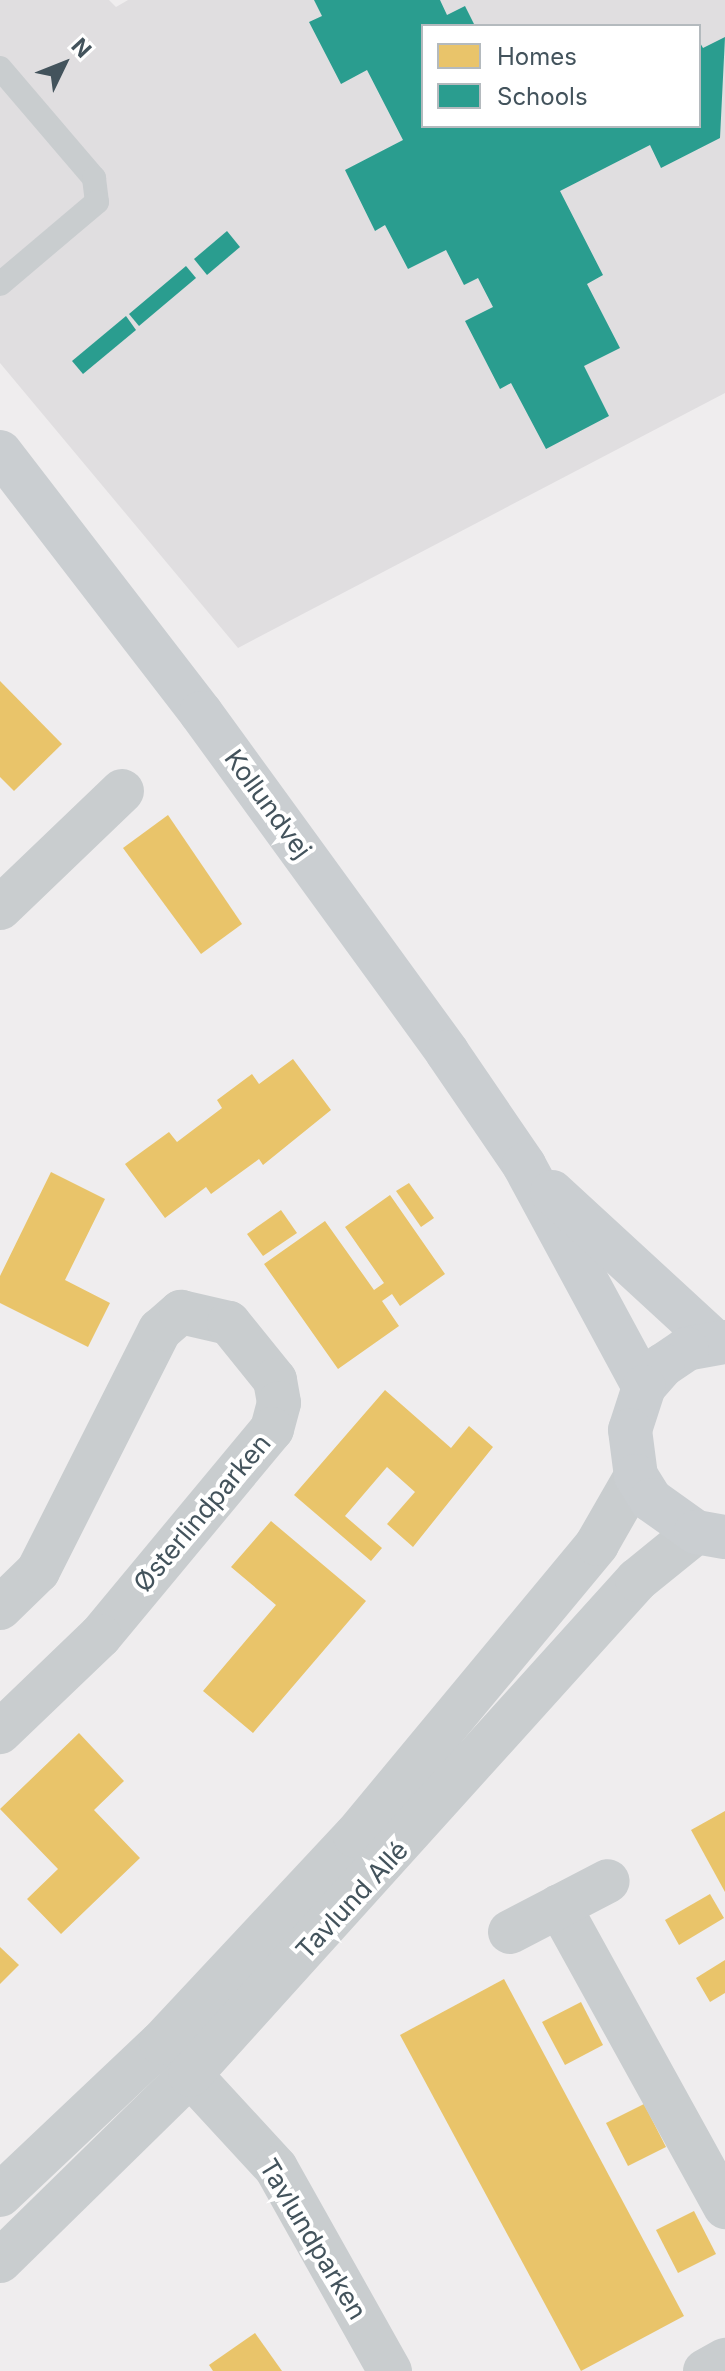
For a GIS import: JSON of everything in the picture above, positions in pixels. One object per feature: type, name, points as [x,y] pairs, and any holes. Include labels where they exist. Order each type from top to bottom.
[{"type":"street","name":"Kollundvej","points":[[0,452],[201,713],[524,1165],[644,1387]]},
{"type":"street","points":[[0,908],[122,791]]},
{"type":"street","name":"Kollundvej","points":[[524,1165],[720,1342]]},
{"type":"street","name":"Østerlindparken","points":[[0,1608],[38,1571],[160,1330],[181,1312],[229,1323],[275,1380],[279,1403],[272,1429],[100,1636],[0,1732]]},
{"type":"street","points":[[711,1534],[661,1510],[636,1476],[630,1430],[644,1387],[687,1349],[720,1342]]},
{"type":"street","name":"Tavlund Allé","points":[[0,2195],[161,2043],[365,1824],[597,1544],[636,1476]]},
{"type":"street","name":"Tavlund Allé","points":[[0,2261],[190,2075],[637,1580],[711,1534]]},
{"type":"street","points":[[510,1932],[608,1881]]},
{"type":"street","points":[[559,1906],[725,2207]]},
{"type":"street","name":"Tavlundparken","points":[[161,2043],[276,2168],[390,2371]]},
{"type":"street","points":[[705,2371],[725,2360]]},
{"type":"lane","points":[[0,68],[94,178],[97,202],[1,280]]},
{"type":"shaded area","points":[[0,0],[109,0],[116,7],[128,0],[725,0],[725,393],[238,648],[0,363]]},
{"type":"building: Homes","points":[[0,681],[62,744],[14,791],[0,777]]},
{"type":"building: Homes","points":[[168,815],[242,924],[201,954],[123,848]]},
{"type":"building: Homes","points":[[293,1059],[331,1110],[263,1165],[259,1159],[211,1194],[206,1187],[165,1218],[125,1164],[169,1132],[177,1142],[222,1108],[217,1100],[252,1074],[259,1084]]},
{"type":"building: Homes","points":[[51,1172],[105,1199],[65,1280],[110,1303],[88,1347],[0,1303],[0,1276]]},
{"type":"building: Homes","points":[[409,1183],[434,1218],[421,1227],[396,1191]]},
{"type":"building: Homes","points":[[390,1195],[445,1274],[400,1306],[392,1294],[382,1301],[399,1326],[338,1369],[264,1264],[325,1221],[374,1290],[384,1283],[345,1227]]},
{"type":"building: Homes","points":[[281,1210],[297,1233],[263,1256],[247,1234]]},
{"type":"building: Homes","points":[[385,1390],[451,1448],[469,1426],[493,1447],[413,1547],[387,1524],[415,1492],[387,1467],[345,1516],[382,1548],[371,1561],[294,1495]]},
{"type":"building: Homes","points":[[271,1521],[366,1601],[253,1733],[203,1691],[276,1605],[231,1567]]},
{"type":"building: Homes","points":[[79,1733],[124,1781],[94,1810],[140,1858],[61,1934],[27,1899],[58,1869],[0,1809]]},
{"type":"building: Homes","points":[[725,1811],[725,1892],[691,1830]]},
{"type":"building: Homes","points":[[710,1894],[724,1918],[679,1945],[665,1920]]},
{"type":"building: Homes","points":[[0,1947],[19,1965],[0,1984]]},
{"type":"building: Homes","points":[[725,1960],[725,1993],[710,2002],[696,1978]]},
{"type":"building: Homes","points":[[504,1979],[684,2316],[581,2371],[400,2035]]},
{"type":"building: Homes","points":[[581,2002],[603,2045],[565,2065],[542,2022]]},
{"type":"building: Homes","points":[[644,2104],[666,2147],[628,2166],[606,2123]]},
{"type":"building: Homes","points":[[694,2211],[716,2254],[678,2273],[656,2230]]},
{"type":"building: Homes","points":[[255,2333],[282,2371],[213,2371],[209,2365]]},
{"type":"building: Schools","points":[[314,0],[440,0],[447,15],[465,6],[474,24],[421,24],[421,128],[701,128],[701,44],[703,48],[725,37],[720,138],[661,168],[650,145],[560,191],[603,275],[587,284],[620,348],[584,366],[609,416],[546,449],[511,383],[500,389],[465,321],[493,307],[478,278],[464,285],[446,250],[408,269],[385,225],[375,231],[345,170],[403,140],[367,70],[341,84],[309,22],[322,16]]},
{"type":"building: Schools","points":[[227,231],[240,247],[207,275],[194,259]]},
{"type":"building: Schools","points":[[186,266],[196,278],[139,326],[129,314]]},
{"type":"building: Schools","points":[[126,316],[136,330],[83,374],[72,361]]}]
